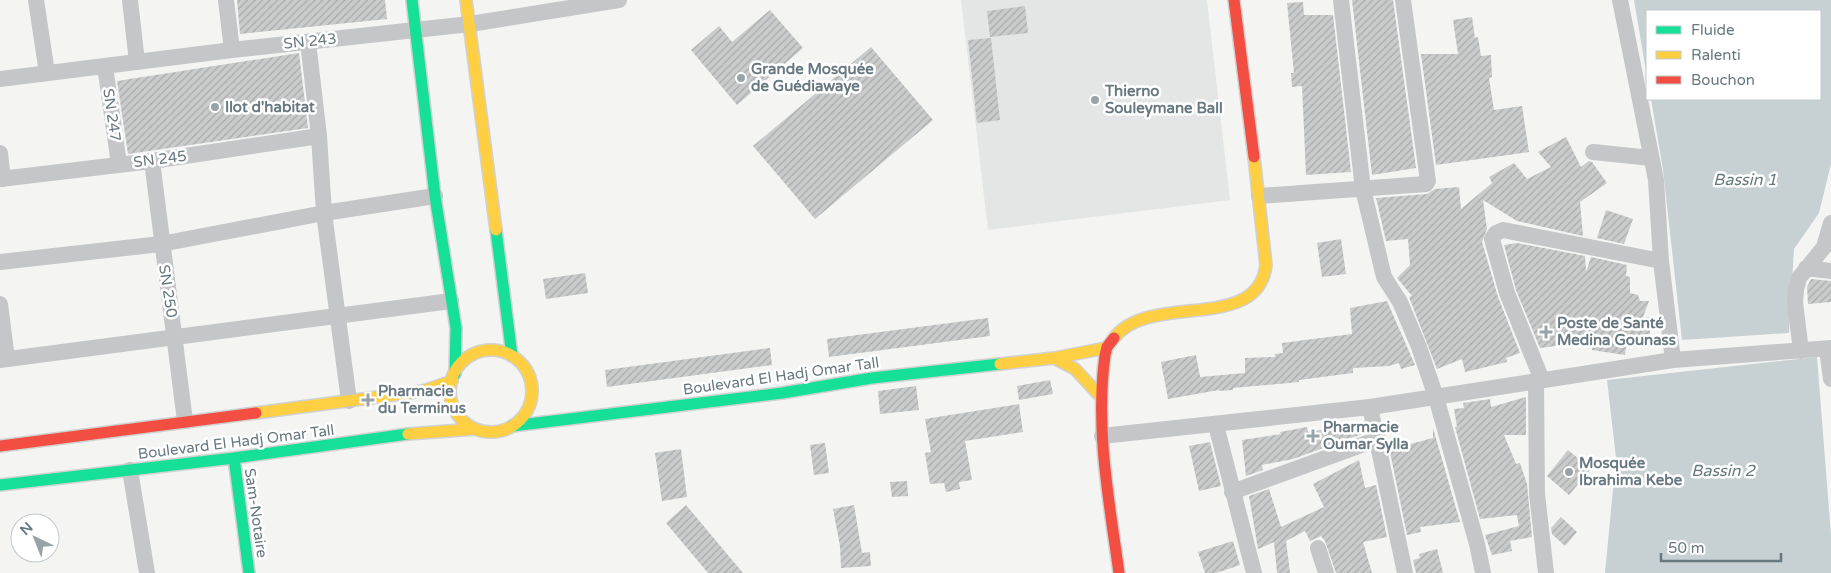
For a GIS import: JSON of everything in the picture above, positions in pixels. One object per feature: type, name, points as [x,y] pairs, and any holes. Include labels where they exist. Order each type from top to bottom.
[{"type":"main road","points":[[412,0],[435,196],[450,301],[456,328],[453,377],[450,389],[453,405],[462,419],[475,429]]},
{"type":"main road","points":[[466,0],[512,356],[526,369],[532,390],[527,412],[512,426]]},
{"type":"main road","points":[[1119,573],[1102,436],[1101,397],[1106,348],[1119,330],[1136,320],[1190,309],[1227,307],[1245,302],[1257,290],[1264,277],[1265,262],[1259,196],[1234,0]]},
{"type":"main road","name":"Boulevard El Hadj Omar Tall","points":[[0,484],[234,458],[420,432],[475,429],[487,432],[500,431],[512,426],[782,393],[872,378],[1054,358],[1106,348]]},
{"type":"main road","name":"Boulevard El Hadj Omar Tall","points":[[0,446],[423,391],[453,377],[468,359],[486,351],[500,351],[512,356]]},
{"type":"main road","points":[[1054,358],[1075,369],[1101,397]]},
{"type":"main road","name":"Sam-Notaire","points":[[234,458],[249,573]]},
{"type":"street","points":[[36,0],[47,73]]},
{"type":"street","points":[[130,0],[137,62]]},
{"type":"street","points":[[226,0],[232,50]]},
{"type":"street","name":"SN 243","points":[[0,79],[232,50],[470,24],[619,0]]},
{"type":"street","points":[[1341,0],[1363,189],[1384,277],[1400,302],[1420,347],[1477,544],[1483,573]]},
{"type":"street","points":[[1259,196],[1423,185],[1428,181],[1403,0]]},
{"type":"street","points":[[1620,0],[1650,158],[1656,180],[1661,262],[1673,360]]},
{"type":"street","points":[[308,42],[319,136],[324,213],[349,401]]},
{"type":"street","name":"SN 247","points":[[105,66],[119,164]]},
{"type":"street","name":"SN 245","points":[[2,179],[152,161],[319,136]]},
{"type":"street","points":[[1593,152],[1650,158]]},
{"type":"street","points":[[0,153],[2,179]]},
{"type":"street","name":"SN 250","points":[[152,161],[161,244],[185,421]]},
{"type":"street","points":[[0,262],[161,244],[324,213],[435,196]]},
{"type":"street","points":[[1800,351],[1795,302],[1799,278],[1824,247],[1831,223]]},
{"type":"street","points":[[1546,573],[1537,494],[1539,381],[1501,276],[1492,239],[1496,233],[1503,230],[1661,262]]},
{"type":"street","points":[[1806,268],[1831,271]]},
{"type":"street","points":[[0,304],[3,359],[450,301]]},
{"type":"street","points":[[1102,436],[1370,407],[1673,360],[1829,348],[1831,379]]},
{"type":"street","points":[[1370,407],[1405,573]]},
{"type":"street","points":[[1216,425],[1254,573]]},
{"type":"street","points":[[1232,492],[1378,439]]},
{"type":"street","points":[[130,470],[148,573]]},
{"type":"street","points":[[1318,548],[1326,573]]},
{"type":"shaded area","name":"Thierno Souleymane Ball","points":[[961,0],[1207,0],[1230,200],[988,230]]},
{"type":"water","name":"Bassin 1","points":[[1634,0],[1831,0],[1831,164],[1819,213],[1794,249],[1789,333],[1682,340],[1663,170],[1651,100],[1821,100],[1821,10],[1646,10],[1646,71]]},
{"type":"water","name":"Bassin 2","points":[[1817,357],[1831,535],[1831,573],[1605,573],[1616,458],[1607,380]]},
{"type":"building","points":[[237,0],[385,0],[387,19],[240,34]]},
{"type":"building","points":[[1352,0],[1393,0],[1416,168],[1372,175]]},
{"type":"building","points":[[1303,2],[1304,15],[1333,15],[1351,172],[1306,175],[1302,86],[1292,87],[1291,73],[1294,73],[1287,3]]},
{"type":"building","points":[[1025,6],[1028,33],[990,37],[987,11]]},
{"type":"building","name":"Grande Mosquée de Guédiawaye","points":[[770,10],[803,48],[737,105],[691,50],[719,26],[732,42]]},
{"type":"building","points":[[1472,17],[1475,38],[1478,37],[1481,56],[1491,55],[1492,77],[1489,78],[1494,110],[1522,106],[1529,152],[1436,165],[1421,54],[1458,54],[1453,20]]},
{"type":"building","points":[[991,38],[1000,120],[977,123],[968,40]]},
{"type":"building","points":[[871,47],[933,120],[815,219],[753,146]]},
{"type":"building","name":"Ilot d'habitat","points":[[299,53],[308,128],[128,154],[117,81]]},
{"type":"building","points":[[1566,137],[1581,167],[1589,161],[1592,162],[1607,183],[1580,202],[1583,236],[1517,221],[1483,200],[1487,229],[1482,242],[1498,297],[1520,353],[1506,358],[1507,362],[1465,372],[1462,359],[1437,369],[1409,297],[1412,296],[1397,278],[1410,265],[1408,239],[1386,241],[1376,198],[1427,194],[1435,189],[1459,187],[1461,209],[1492,183],[1489,177],[1514,163],[1527,179],[1551,167],[1538,152]]},
{"type":"building","points":[[1606,210],[1633,219],[1624,244],[1597,238]]},
{"type":"building","points":[[1341,239],[1346,274],[1322,277],[1317,243]]},
{"type":"building","points":[[1517,243],[1585,256],[1586,272],[1591,257],[1627,265],[1626,276],[1630,277],[1630,293],[1638,295],[1640,301],[1649,301],[1643,317],[1650,317],[1650,347],[1626,347],[1625,355],[1592,350],[1592,345],[1563,345],[1540,348],[1516,290],[1504,245]]},
{"type":"building","points":[[585,273],[588,293],[546,299],[543,279]]},
{"type":"building","points":[[1811,279],[1831,281],[1831,302],[1808,304],[1807,287]]},
{"type":"building","points":[[1387,301],[1415,365],[1401,369],[1399,363],[1389,366],[1353,368],[1353,373],[1299,380],[1299,382],[1233,388],[1233,390],[1219,390],[1168,399],[1161,362],[1196,355],[1200,377],[1245,373],[1245,358],[1275,357],[1275,354],[1283,353],[1282,343],[1352,334],[1350,308]]},
{"type":"building","points":[[988,318],[990,336],[829,357],[827,339]]},
{"type":"building","points":[[770,348],[772,365],[607,387],[605,370]]},
{"type":"building","points":[[1050,380],[1053,394],[1019,400],[1017,386]]},
{"type":"building","points":[[916,386],[919,410],[880,414],[878,391]]},
{"type":"building","points":[[1526,397],[1526,435],[1504,435],[1516,464],[1520,463],[1527,484],[1532,537],[1510,541],[1512,551],[1492,555],[1485,535],[1519,526],[1517,515],[1480,519],[1455,427],[1457,427],[1454,409],[1464,408],[1463,403],[1490,399],[1491,407]]},
{"type":"building","points":[[1019,404],[1023,432],[965,441],[972,480],[959,482],[960,489],[946,492],[944,483],[930,484],[925,453],[931,452],[925,419]]},
{"type":"building","points":[[1307,427],[1308,432],[1332,428],[1364,427],[1365,433],[1293,459],[1262,465],[1263,470],[1246,476],[1242,440],[1281,434],[1280,432]]},
{"type":"building","points":[[1433,428],[1460,522],[1420,527],[1421,532],[1407,535],[1390,452],[1404,448],[1403,446],[1433,438]]},
{"type":"building","points":[[1210,442],[1221,486],[1199,491],[1189,446]]},
{"type":"building","points":[[825,443],[829,473],[814,475],[810,445]]},
{"type":"building","points":[[681,449],[687,497],[662,501],[655,453]]},
{"type":"building","name":"Mosquée Ibrahima Kebe","points":[[1568,450],[1591,469],[1569,495],[1547,476]]},
{"type":"building","points":[[1359,460],[1365,488],[1376,485],[1387,537],[1363,542],[1372,573],[1336,573],[1325,541],[1321,536],[1310,541],[1305,531],[1286,541],[1290,573],[1277,573],[1274,542],[1258,549],[1249,496],[1269,489],[1281,527],[1324,507],[1313,484]]},
{"type":"building","points":[[907,481],[908,496],[892,497],[890,482]]},
{"type":"building","points":[[686,505],[743,573],[708,573],[666,523]]},
{"type":"building","points":[[854,505],[862,553],[870,552],[871,566],[841,568],[840,546],[833,509]]},
{"type":"building","points":[[1561,517],[1577,532],[1565,546],[1552,534],[1551,528]]},
{"type":"building","points":[[1233,541],[1240,565],[1216,573],[1205,573],[1198,552]]},
{"type":"building","points":[[1437,549],[1443,573],[1416,573],[1413,560],[1420,558],[1419,554]]},
{"type":"traffic: fast","points":[[412,0],[435,196],[456,328],[455,374]]},
{"type":"traffic: fast","points":[[496,230],[512,356]]},
{"type":"traffic: fast","points":[[512,426],[782,393],[872,378],[1000,364]]},
{"type":"traffic: fast","points":[[0,485],[234,458],[408,434]]},
{"type":"traffic: fast","points":[[234,458],[249,573]]},
{"type":"traffic: slow","points":[[466,0],[496,230]]},
{"type":"traffic: slow","points":[[1114,338],[1131,324],[1152,316],[1224,306],[1244,299],[1259,286],[1266,265],[1254,157]]},
{"type":"traffic: slow","points":[[1000,364],[1054,358],[1106,348]]},
{"type":"traffic: slow","points":[[491,350],[507,353],[520,362],[529,375],[532,391],[529,407],[520,420],[507,429],[491,432],[475,429],[462,420],[453,407],[450,391],[453,375],[462,362],[475,353],[491,350]]},
{"type":"traffic: slow","points":[[1054,358],[1075,369],[1101,397]]},
{"type":"traffic: slow","points":[[256,413],[423,391],[452,381]]},
{"type":"traffic: slow","points":[[408,434],[475,429]]},
{"type":"traffic: jam","points":[[1234,0],[1254,157]]},
{"type":"traffic: jam","points":[[1114,338],[1107,347],[1105,355],[1102,383],[1102,437],[1119,573]]},
{"type":"traffic: jam","points":[[0,446],[256,413]]},
{"type":"place","name":"Grande Mosquée de Guédiawaye","points":[[741,78]]},
{"type":"place","name":"Thierno Souleymane Ball","points":[[1095,100]]},
{"type":"place","name":"Ilot d'habitat","points":[[215,107]]},
{"type":"place","name":"Poste de Santé Medina Gounass","points":[[1546,332]]},
{"type":"place","name":"Pharmacie du Terminus","points":[[368,400]]},
{"type":"place","name":"Pharmacie Oumar Sylla","points":[[1313,436]]},
{"type":"place","name":"Mosquée Ibrahima Kebe","points":[[1569,472]]}]
